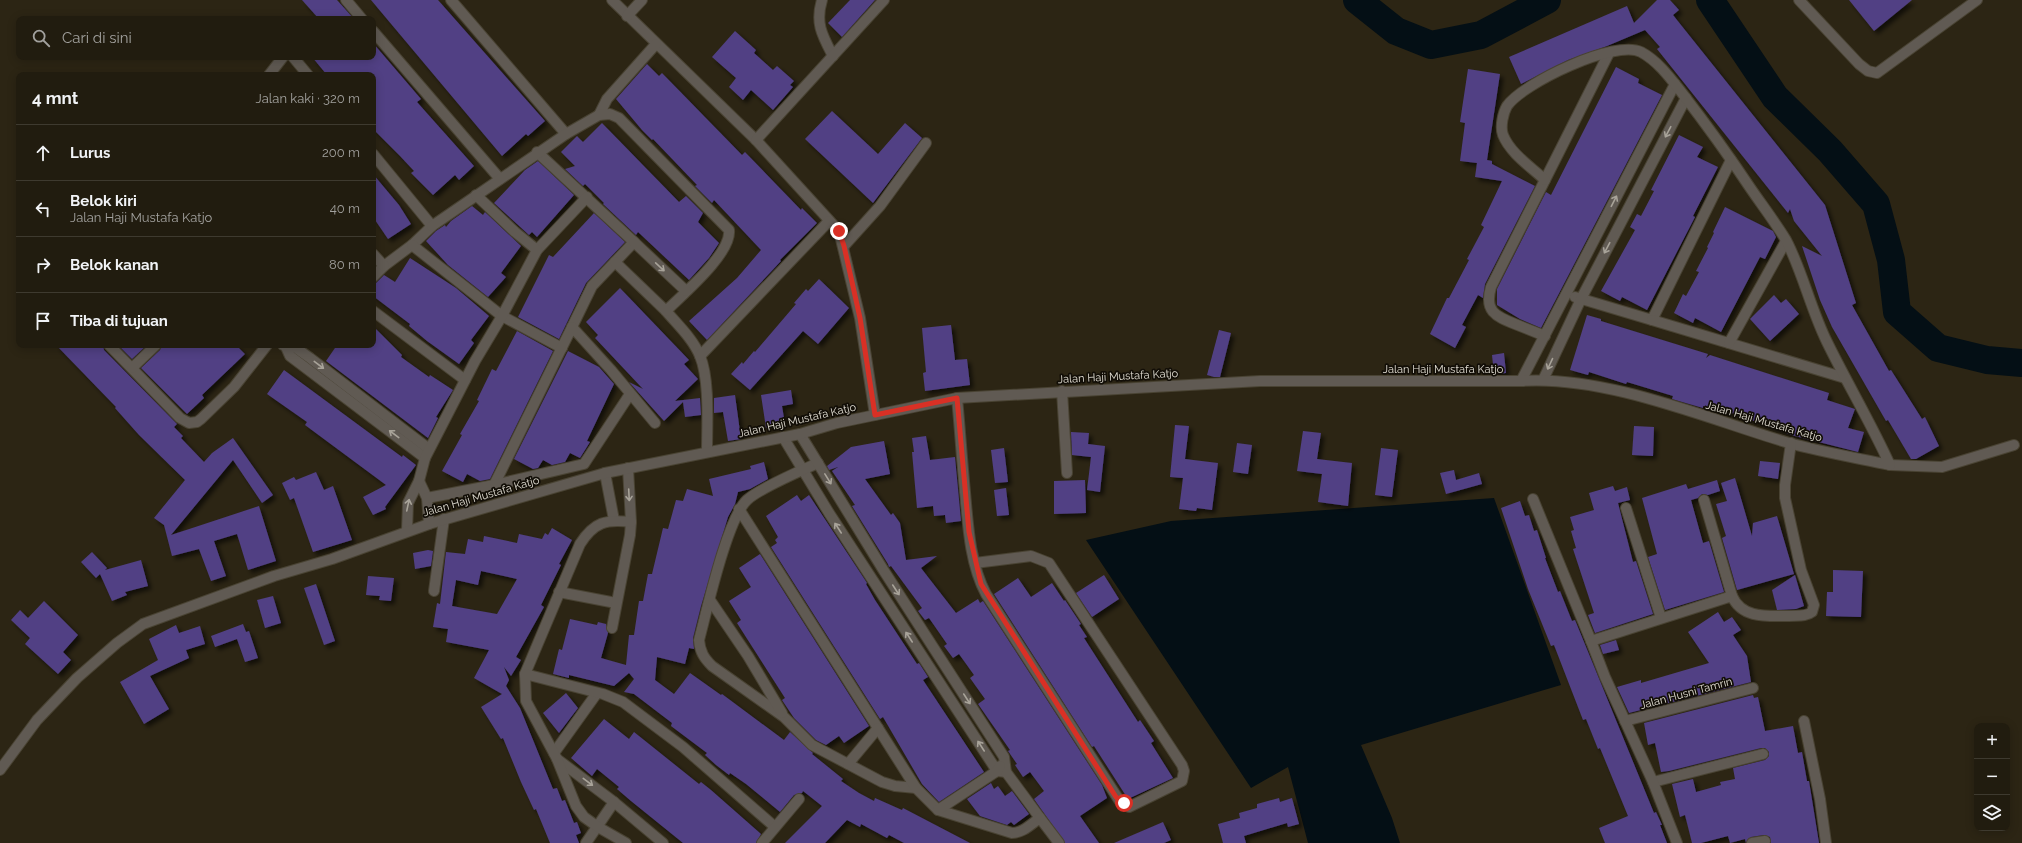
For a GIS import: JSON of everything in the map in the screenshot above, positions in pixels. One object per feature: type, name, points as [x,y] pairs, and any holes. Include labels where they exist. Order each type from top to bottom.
[{"type":"street","points":[[346,0],[359,16]]},
{"type":"street","points":[[451,0],[566,134]]},
{"type":"street","points":[[612,0],[756,140],[839,231],[844,246],[860,318],[875,415]]},
{"type":"street","points":[[627,16],[642,0]]},
{"type":"street","points":[[822,0],[818,12],[820,32],[833,56]]},
{"type":"street","points":[[756,140],[884,0]]},
{"type":"street","points":[[1799,0],[1859,64],[1868,71],[1877,73],[1977,0]]},
{"type":"street","points":[[376,34],[500,179]]},
{"type":"street","points":[[599,115],[607,99],[656,44]]},
{"type":"street","points":[[1545,180],[1510,147],[1502,133],[1503,119],[1507,107],[1524,90],[1583,59],[1631,49],[1641,52],[1654,60],[1686,98],[1731,160],[1786,241],[1825,339],[1870,422],[1890,465]]},
{"type":"street","points":[[1544,336],[1497,316],[1489,305],[1488,298],[1491,287],[1609,53]]},
{"type":"street","points":[[271,72],[281,60]]},
{"type":"street","points":[[296,60],[306,72]]},
{"type":"street","points":[[1521,381],[1675,84]]},
{"type":"street","points":[[1544,380],[1580,299],[1686,98]]},
{"type":"street","points":[[376,274],[384,266],[412,245],[432,226],[537,152],[599,115],[610,114],[619,118],[729,230],[730,236],[724,250],[666,312]]},
{"type":"street","points":[[844,246],[885,200],[926,143]]},
{"type":"street","points":[[537,152],[587,197],[686,291]]},
{"type":"street","points":[[376,158],[432,226]]},
{"type":"street","points":[[1652,320],[1731,160]]},
{"type":"street","points":[[476,195],[515,232],[537,250]]},
{"type":"street","points":[[407,531],[408,503],[419,482],[427,453],[465,380],[502,316],[537,250],[587,197]]},
{"type":"street","points":[[700,356],[829,221]]},
{"type":"street","points":[[1729,343],[1786,241]]},
{"type":"street","points":[[494,485],[592,286],[634,242]]},
{"type":"street","points":[[412,245],[502,316],[562,348]]},
{"type":"street","points":[[376,257],[384,266]]},
{"type":"street","points":[[615,262],[666,312],[691,341],[700,356],[708,403],[707,452]]},
{"type":"street","points":[[1566,294],[1845,378]]},
{"type":"street","points":[[376,313],[465,380]]},
{"type":"street","points":[[572,328],[611,370],[655,423]]},
{"type":"street","points":[[112,348],[180,418],[186,422],[193,423],[201,419],[234,387],[261,348]]},
{"type":"street","points":[[132,368],[153,348]]},
{"type":"street","points":[[285,348],[290,356],[302,352],[427,453]]},
{"type":"street","name":"Jalan Haji Mustafa Katjo","points":[[0,770],[37,720],[77,678],[117,643],[143,624],[274,576],[332,559],[407,531],[605,473],[800,434],[875,415],[957,398],[1260,381],[1544,380],[1601,388],[1656,401],[1791,443],[1890,465],[1942,467],[2014,445]]},
{"type":"street","points":[[1062,392],[1067,473]]},
{"type":"street","points":[[427,498],[494,485],[586,463],[630,394]]},
{"type":"street","points":[[957,398],[969,532],[975,563],[981,584],[986,594],[1119,800],[1129,807],[1182,781],[1184,772],[1182,765],[1049,563],[1038,557],[1031,556],[975,563]]},
{"type":"street","points":[[800,434],[884,571],[1004,757],[1001,772],[938,810]]},
{"type":"street","points":[[783,437],[829,513],[1001,772],[1059,843]]},
{"type":"street","points":[[1704,500],[1735,603],[1740,608],[1762,616],[1806,615],[1814,608],[1801,570],[1785,498],[1785,485],[1791,443]]},
{"type":"street","points":[[818,463],[758,493],[748,499],[739,509],[734,520],[698,640],[700,650],[704,657],[725,676],[784,717],[812,745],[882,782],[895,786],[916,788]]},
{"type":"street","points":[[612,628],[631,522],[628,468]]},
{"type":"street","points":[[605,473],[614,520]]},
{"type":"street","points":[[419,482],[427,498],[429,524]]},
{"type":"street","points":[[1533,499],[1605,678],[1653,782],[1678,843]]},
{"type":"street","points":[[1626,508],[1661,618]]},
{"type":"street","points":[[739,509],[916,788],[938,810],[1012,833],[1018,833],[1024,830],[1040,818]]},
{"type":"street","points":[[434,591],[444,519]]},
{"type":"street","points":[[626,843],[584,817],[576,806],[556,756],[526,701],[525,674],[559,592],[580,544],[586,534],[604,522],[614,520],[631,522]]},
{"type":"street","points":[[559,592],[616,603]]},
{"type":"street","points":[[1591,641],[1732,596]]},
{"type":"street","points":[[710,600],[748,656],[784,717]]},
{"type":"street","points":[[525,674],[598,693],[623,702],[683,747],[775,827]]},
{"type":"street","name":"Jalan Husni Tamrin","points":[[1625,721],[1753,688]]},
{"type":"street","points":[[556,756],[598,693]]},
{"type":"street","points":[[1804,721],[1820,798],[1826,843]]},
{"type":"street","points":[[848,764],[878,728]]},
{"type":"street","points":[[1653,782],[1763,754]]},
{"type":"street","points":[[556,756],[663,843]]},
{"type":"street","points":[[762,843],[799,799]]},
{"type":"street","points":[[586,843],[614,802]]},
{"type":"street","points":[[1752,843],[1765,841]]},
{"type":"shaded area","points":[[1494,498],[1561,685],[1361,745],[1392,818],[1400,843],[1308,843],[1288,767],[1251,788],[1086,540],[1171,521]]},
{"type":"building","points":[[302,0],[337,0],[351,16],[316,16]]},
{"type":"building","points":[[371,0],[438,0],[545,121],[528,136],[526,134],[502,156]]},
{"type":"building","points":[[850,0],[875,0],[842,37],[828,23]]},
{"type":"building","points":[[1657,0],[1670,0],[1679,10],[1673,15],[1825,205],[1856,303],[1852,305],[1889,371],[1891,370],[1922,419],[1925,417],[1939,446],[1916,459],[1911,459],[1888,420],[1886,421],[1832,327],[1820,300],[1802,246],[1822,256],[1794,221],[1790,209],[1788,213],[1657,49],[1660,47],[1645,30],[1568,60],[1521,84],[1509,57],[1627,6],[1634,23]]},
{"type":"building","points":[[1849,0],[1912,0],[1874,31]]},
{"type":"building","points":[[735,31],[756,50],[754,53],[773,70],[777,66],[794,81],[790,85],[793,87],[773,110],[751,90],[743,100],[729,87],[736,78],[712,57]]},
{"type":"building","points":[[376,46],[421,99],[417,102],[474,166],[459,180],[455,175],[433,195],[411,173],[414,171],[376,132],[376,72],[324,72],[314,60],[376,60]]},
{"type":"building","points":[[647,64],[659,76],[662,73],[742,155],[745,152],[801,210],[802,208],[817,223],[780,260],[781,261],[707,340],[689,321],[737,278],[761,250],[714,200],[712,203],[695,186],[697,185],[653,139],[652,140],[642,130],[616,99]]},
{"type":"building","points":[[1616,67],[1639,79],[1638,83],[1662,95],[1541,328],[1520,319],[1497,305],[1497,289],[1546,192],[1551,195]]},
{"type":"building","points":[[1468,69],[1500,74],[1487,160],[1492,161],[1492,164],[1535,186],[1485,284],[1483,298],[1478,295],[1462,325],[1466,327],[1455,348],[1430,334],[1447,298],[1449,298],[1469,260],[1467,259],[1484,227],[1481,225],[1502,181],[1475,177],[1477,163],[1460,161],[1465,123],[1460,122]]},
{"type":"building","points":[[832,111],[878,154],[905,123],[922,138],[873,203],[805,139]]},
{"type":"building","points":[[602,123],[679,202],[686,196],[703,213],[698,222],[719,243],[709,258],[689,280],[638,232],[636,235],[603,204],[604,203],[585,184],[583,186],[565,169],[575,166],[561,152],[577,136],[583,142]]},
{"type":"building","points":[[1679,135],[1703,147],[1697,157],[1718,167],[1693,216],[1695,217],[1647,310],[1622,297],[1620,301],[1601,291],[1635,230],[1630,227],[1637,214],[1641,216],[1654,191],[1651,190]]},
{"type":"building","points":[[538,161],[574,195],[537,237],[532,232],[529,235],[494,203],[525,170]]},
{"type":"building","points":[[376,178],[399,205],[411,224],[388,239],[376,221]]},
{"type":"building","points":[[472,206],[483,215],[485,212],[521,246],[501,273],[506,277],[488,297],[448,265],[426,241],[436,231],[445,225],[446,227],[451,221]]},
{"type":"building","points":[[1725,207],[1773,231],[1776,237],[1765,259],[1760,257],[1721,332],[1695,318],[1693,323],[1674,313],[1683,294],[1686,296],[1699,272],[1696,271],[1708,248],[1707,247],[1714,233],[1713,232]]},
{"type":"building","points":[[594,213],[625,242],[586,283],[559,339],[518,317],[549,255],[553,257]]},
{"type":"building","points":[[410,258],[456,288],[489,316],[471,340],[474,343],[459,364],[427,341],[409,326],[410,324],[376,298],[376,283],[384,275],[395,282]]},
{"type":"building","points":[[819,279],[849,308],[818,344],[803,331],[750,390],[731,374],[742,362],[743,364],[754,351],[755,352],[796,304],[794,303],[806,289],[808,291]]},
{"type":"building","points":[[620,288],[689,360],[684,364],[698,379],[675,401],[700,398],[701,415],[685,417],[683,402],[664,421],[629,382],[643,389],[595,338],[598,335],[586,322]]},
{"type":"building","points":[[1774,295],[1781,303],[1786,299],[1799,314],[1770,341],[1750,319]]},
{"type":"building","points":[[1587,315],[1601,319],[1601,321],[1708,354],[1706,358],[1710,355],[1829,393],[1827,400],[1855,409],[1848,428],[1864,432],[1858,452],[1795,436],[1732,413],[1703,406],[1703,408],[1672,399],[1673,396],[1627,382],[1626,384],[1589,372],[1588,375],[1570,370]]},
{"type":"building","points":[[951,325],[955,360],[967,359],[970,385],[925,391],[923,373],[926,372],[922,328]]},
{"type":"building","points":[[376,329],[402,355],[401,357],[429,377],[430,375],[453,390],[436,417],[438,418],[428,438],[326,361],[335,348],[376,348]]},
{"type":"building","points":[[1219,330],[1231,333],[1220,377],[1214,377],[1207,375]]},
{"type":"building","points":[[517,331],[553,351],[490,479],[480,481],[467,474],[463,482],[442,471],[462,435],[460,434],[479,401],[477,400],[492,369],[496,371]]},
{"type":"building","points":[[59,348],[104,348],[177,424],[174,427],[183,436],[181,438],[204,462],[212,453],[233,438],[273,495],[262,503],[233,460],[171,535],[259,506],[276,561],[248,570],[237,534],[214,541],[226,576],[211,581],[199,549],[172,556],[164,525],[154,518],[185,480],[139,435],[115,408],[116,407]]},
{"type":"building","points":[[121,348],[144,348],[132,359]]},
{"type":"building","points":[[161,348],[239,348],[245,354],[202,395],[204,398],[187,414],[141,368]]},
{"type":"building","points":[[568,351],[599,367],[614,384],[587,441],[590,442],[580,458],[570,453],[565,462],[552,465],[543,460],[538,468],[533,469],[514,459]]},
{"type":"building","points":[[1504,353],[1506,373],[1494,374],[1492,355]]},
{"type":"building","points":[[284,370],[402,457],[403,455],[416,465],[385,507],[386,509],[373,515],[363,497],[386,485],[305,425],[307,422],[267,394]]},
{"type":"building","points":[[791,390],[793,404],[782,406],[785,424],[766,428],[761,395]]},
{"type":"building","points":[[735,395],[741,439],[728,441],[723,412],[714,413],[714,398]]},
{"type":"building","points":[[1175,425],[1189,426],[1185,459],[1218,463],[1212,510],[1197,508],[1196,511],[1179,509],[1183,478],[1170,477]]},
{"type":"building","points":[[1634,426],[1654,427],[1653,456],[1632,455]]},
{"type":"building","points":[[1303,431],[1321,433],[1317,459],[1352,463],[1348,506],[1318,502],[1322,474],[1297,471]]},
{"type":"building","points":[[1071,432],[1089,433],[1088,444],[1105,446],[1100,492],[1087,490],[1091,457],[1072,455]]},
{"type":"building","points":[[926,436],[930,460],[955,457],[961,521],[946,523],[945,515],[934,516],[933,506],[917,508],[912,438]]},
{"type":"building","points":[[884,441],[890,474],[865,479],[891,515],[893,513],[900,523],[906,560],[937,556],[921,568],[956,613],[978,599],[980,603],[983,601],[1102,785],[1107,798],[1080,816],[1099,843],[1065,843],[1034,799],[1044,791],[1030,772],[1023,777],[1015,765],[1017,764],[1008,751],[1010,750],[978,704],[985,699],[970,678],[974,675],[959,654],[953,658],[944,646],[947,644],[929,618],[925,620],[918,611],[922,608],[891,566],[889,567],[852,506],[855,505],[832,471],[838,467],[829,470],[827,466],[851,447]]},
{"type":"building","points":[[1237,443],[1252,445],[1248,474],[1233,472]]},
{"type":"building","points":[[1004,448],[1008,482],[995,483],[991,450]]},
{"type":"building","points":[[1381,448],[1398,450],[1392,497],[1375,495]]},
{"type":"building","points":[[1760,461],[1780,463],[1778,479],[1758,476]]},
{"type":"building","points":[[764,462],[768,479],[750,489],[738,492],[735,504],[728,517],[701,606],[693,638],[694,649],[689,648],[685,664],[657,657],[655,680],[674,694],[690,673],[721,695],[722,694],[784,740],[790,732],[813,753],[812,754],[843,779],[841,781],[859,793],[874,801],[875,798],[902,810],[903,808],[970,843],[904,843],[889,835],[887,838],[861,824],[860,827],[847,820],[825,843],[785,843],[822,806],[803,791],[802,793],[794,795],[780,812],[746,784],[730,773],[729,775],[716,765],[705,755],[707,753],[671,726],[672,723],[634,694],[624,692],[634,679],[629,673],[614,686],[569,675],[569,678],[553,674],[559,649],[562,650],[570,619],[597,625],[598,622],[606,624],[608,633],[601,658],[626,665],[629,635],[634,635],[639,601],[643,601],[648,574],[652,574],[663,528],[668,529],[676,500],[683,501],[687,489],[713,496],[709,479],[751,469],[750,466]]},
{"type":"building","points":[[1454,470],[1456,480],[1479,473],[1482,484],[1446,494],[1440,473]]},
{"type":"building","points":[[316,472],[324,490],[333,486],[352,540],[313,552],[294,498],[290,500],[282,483],[294,477],[296,480]]},
{"type":"building","points":[[1735,478],[1752,536],[1753,523],[1777,516],[1794,574],[1737,590],[1722,538],[1726,536],[1716,504],[1727,501],[1721,483]]},
{"type":"building","points":[[1085,480],[1086,513],[1054,514],[1054,481]]},
{"type":"building","points":[[1717,480],[1720,491],[1708,495],[1702,494],[1698,498],[1691,500],[1703,543],[1709,541],[1724,592],[1665,610],[1648,557],[1657,554],[1642,498],[1686,484],[1688,489]]},
{"type":"building","points":[[1613,486],[1615,491],[1627,487],[1630,500],[1618,503],[1633,562],[1636,561],[1653,614],[1595,633],[1588,615],[1594,613],[1573,549],[1576,548],[1571,531],[1574,530],[1570,517],[1594,510],[1589,493]]},
{"type":"building","points":[[1006,488],[1009,515],[997,516],[994,490]]},
{"type":"building","points":[[797,495],[801,501],[809,495],[867,583],[866,584],[875,600],[917,664],[919,663],[928,677],[923,680],[984,772],[939,802],[922,784],[883,717],[880,719],[771,547],[777,543],[775,540],[778,537],[766,516]]},
{"type":"building","points":[[1520,501],[1525,516],[1529,515],[1534,531],[1537,530],[1545,558],[1558,592],[1560,591],[1572,621],[1575,620],[1654,813],[1656,812],[1662,825],[1660,825],[1667,843],[1605,843],[1599,828],[1628,816],[1600,748],[1598,749],[1586,719],[1583,720],[1554,645],[1551,646],[1528,589],[1501,508]]},
{"type":"building","points":[[552,528],[572,540],[559,564],[561,565],[541,605],[544,607],[516,657],[521,660],[511,676],[504,667],[509,680],[506,686],[520,708],[553,789],[557,788],[562,801],[565,800],[574,823],[577,822],[581,833],[576,835],[579,843],[550,843],[536,809],[534,810],[521,782],[503,738],[501,739],[481,707],[502,694],[474,678],[489,650],[446,642],[448,629],[433,627],[437,603],[440,604],[446,552],[465,554],[468,539],[483,542],[484,536],[517,543],[519,534],[542,539],[545,533],[548,535]],"holes":[[[481,571],[517,579],[497,614],[452,606],[456,580],[478,585]]]},
{"type":"building","points":[[428,550],[433,551],[431,566],[415,569],[413,553]]},
{"type":"building","points":[[92,552],[107,568],[105,570],[141,560],[148,586],[125,592],[127,595],[112,601],[100,574],[96,578],[81,562]]},
{"type":"building","points":[[760,554],[869,726],[844,743],[839,736],[826,745],[816,740],[794,718],[782,700],[785,698],[737,623],[741,620],[729,601],[751,587],[739,568]]},
{"type":"building","points":[[1833,570],[1863,571],[1861,617],[1826,616],[1827,592],[1833,592]]},
{"type":"building","points":[[1104,575],[1119,599],[1092,617],[1076,593]]},
{"type":"building","points":[[1795,575],[1804,606],[1796,609],[1777,610],[1772,590]]},
{"type":"building","points":[[368,576],[394,578],[391,601],[379,600],[380,596],[366,595]]},
{"type":"building","points":[[1018,578],[1031,597],[1052,583],[1081,624],[1079,625],[1087,637],[1084,638],[1138,722],[1140,720],[1154,741],[1151,743],[1173,778],[1128,799],[1094,746],[1092,747],[994,594]]},
{"type":"building","points":[[316,584],[335,641],[324,645],[304,588]]},
{"type":"building","points":[[273,596],[281,623],[265,628],[257,600]]},
{"type":"building","points":[[44,601],[78,635],[63,652],[71,660],[58,674],[25,644],[30,638],[11,620],[20,610],[28,618]]},
{"type":"building","points":[[1718,612],[1724,622],[1732,617],[1741,630],[1733,635],[1747,656],[1751,682],[1629,713],[1617,687],[1641,680],[1641,683],[1709,663],[1688,632]]},
{"type":"building","points":[[243,624],[246,632],[249,631],[258,658],[245,662],[237,639],[215,647],[211,636]]},
{"type":"building","points":[[176,625],[179,633],[200,626],[205,644],[186,650],[189,658],[150,676],[169,709],[144,724],[120,682],[158,660],[149,639]]},
{"type":"building","points":[[1616,640],[1619,650],[1603,654],[1600,645]]},
{"type":"building","points":[[566,693],[578,708],[559,733],[543,713]]},
{"type":"building","points":[[1753,695],[1754,698],[1758,697],[1765,731],[1793,726],[1798,753],[1802,752],[1807,781],[1809,781],[1819,843],[1771,843],[1770,837],[1764,835],[1751,837],[1746,843],[1745,839],[1730,843],[1728,836],[1701,843],[1692,843],[1685,815],[1680,817],[1672,784],[1693,779],[1696,792],[1721,785],[1720,782],[1735,779],[1733,768],[1765,760],[1769,756],[1769,752],[1765,748],[1761,748],[1661,772],[1655,743],[1648,745],[1644,723]]},
{"type":"building","points":[[604,719],[629,739],[634,732],[699,784],[701,782],[711,790],[761,834],[756,843],[683,843],[617,789],[619,787],[597,769],[592,776],[571,758]]},
{"type":"building","points":[[991,783],[994,789],[998,786],[1005,796],[1012,791],[1029,814],[1014,825],[1011,822],[1007,825],[980,816],[967,799]]},
{"type":"building","points":[[1279,798],[1280,802],[1292,798],[1299,824],[1288,827],[1287,823],[1244,836],[1246,843],[1223,843],[1218,824],[1240,818],[1239,813],[1257,808],[1257,804]]},
{"type":"building","points":[[1163,822],[1171,840],[1164,843],[1114,843]]},
{"type":"waterway","points":[[1357,0],[1396,31],[1431,45],[1481,35],[1547,0]]},
{"type":"waterway","points":[[1710,0],[1775,97],[1830,151],[1876,204],[1891,260],[1897,312],[1938,348],[1987,360],[2022,363]]},
{"type":"route","points":[[839,231],[842,236],[860,318],[875,415],[957,398],[969,532],[981,584],[1116,797],[1124,803]]}]
